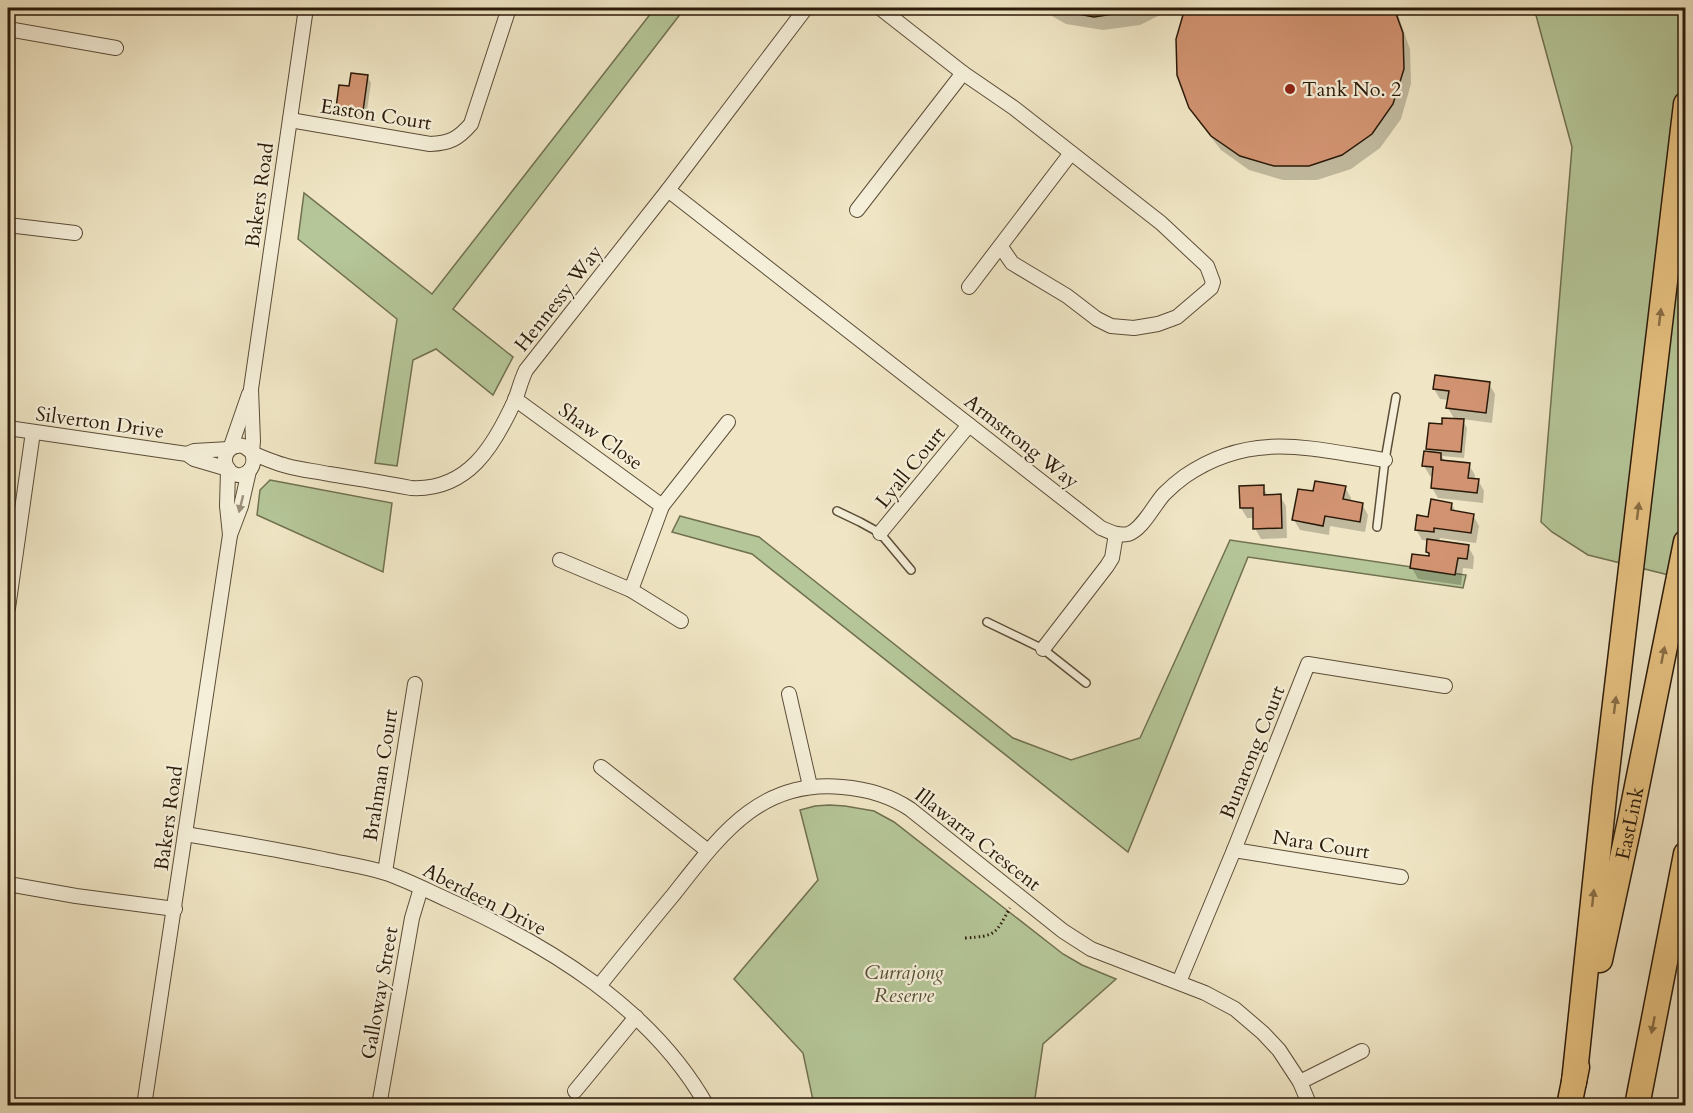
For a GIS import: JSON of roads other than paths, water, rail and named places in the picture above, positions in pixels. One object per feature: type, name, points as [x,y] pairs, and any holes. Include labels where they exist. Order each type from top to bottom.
[{"type":"highway","points":[[1574,1082],[1605,788],[1686,104]]},
{"type":"highway","name":"EastLink","points":[[1569,1106],[1686,542]]},
{"type":"highway","points":[[1637,1106],[1686,854]]},
{"type":"highway","points":[[1664,968],[1686,892]]},
{"type":"street","name":"Bakers Road","points":[[252,452],[251,389],[306,8]]},
{"type":"street","name":"Easton Court","points":[[290,120],[430,144],[452,141],[471,124],[509,8]]},
{"type":"street","name":"Hennessy Way","points":[[252,452],[286,466],[411,488],[423,489],[451,481],[467,472],[491,446],[515,399],[526,370],[668,190],[806,8]]},
{"type":"street","points":[[880,8],[963,73],[1014,108],[1161,223],[1207,266],[1213,282],[1211,288],[1177,317],[1158,324],[1134,328],[1112,326],[1096,319],[1067,296],[1012,263],[1001,247]]},
{"type":"street","points":[[8,29],[116,48]]},
{"type":"street","points":[[857,210],[963,73]]},
{"type":"street","points":[[969,287],[1071,153]]},
{"type":"street","name":"Armstrong Way","points":[[668,190],[1101,528],[1116,534]]},
{"type":"street","points":[[8,225],[75,233]]},
{"type":"street","name":"Bakers Road","points":[[230,449],[251,389]]},
{"type":"street","name":"Shaw Close","points":[[515,399],[663,506]]},
{"type":"street","points":[[631,590],[663,506],[728,422]]},
{"type":"street","name":"Lyall Court","points":[[880,533],[969,425]]},
{"type":"street","name":"Silverton Drive","points":[[8,428],[186,454],[230,449]]},
{"type":"street","points":[[8,608],[33,432]]},
{"type":"street","points":[[239,445],[252,452],[254,460],[245,474],[236,474],[228,470],[225,457],[230,449],[239,445]]},
{"type":"street","points":[[1043,649],[1113,558],[1116,534],[1126,534],[1137,530],[1165,493],[1185,476],[1213,460],[1239,450],[1265,446],[1289,446],[1385,460]]},
{"type":"street","name":"Silverton Drive","points":[[186,454],[194,459],[228,470]]},
{"type":"street","name":"Hennessy Way","points":[[249,471],[286,466]]},
{"type":"street","name":"Bakers Road","points":[[228,470],[227,506],[230,535]]},
{"type":"street","name":"Bakers Road","points":[[144,1106],[230,535],[241,507],[249,471]]},
{"type":"street","points":[[560,560],[631,590],[681,621]]},
{"type":"street","name":"Bunarong Court","points":[[1179,982],[1308,664],[1445,686]]},
{"type":"street","name":"Brahman Court","points":[[385,872],[415,684]]},
{"type":"street","points":[[789,694],[810,786]]},
{"type":"street","points":[[601,767],[708,851]]},
{"type":"street","name":"Illawarra Crescent","points":[[599,986],[708,851],[727,829],[746,813],[767,800],[810,786],[859,789],[896,800],[910,809],[1091,949],[1179,982],[1225,1003],[1263,1033],[1279,1050],[1300,1082],[1310,1106]]},
{"type":"street","name":"Aberdeen Drive","points":[[185,834],[297,853],[385,872],[481,915],[569,965],[599,986],[654,1032],[698,1088],[707,1106]]},
{"type":"street","name":"Nara Court","points":[[1234,850],[1401,877]]},
{"type":"street","points":[[8,884],[76,896],[175,909]]},
{"type":"street","name":"Galloway Street","points":[[379,1106],[412,918],[421,888]]},
{"type":"street","points":[[575,1091],[636,1017]]},
{"type":"street","points":[[1300,1082],[1362,1051]]},
{"type":"lane","points":[[1377,527],[1396,397]]},
{"type":"lane","name":"Lyall Court","points":[[837,511],[880,533],[911,570]]},
{"type":"lane","points":[[987,622],[1043,649],[1086,683]]},
{"type":"place","name":"Tank No. 2","points":[[1290,89]]},
{"type":"park label","name":"Currajong Reserve","points":[[904,984]]}]
